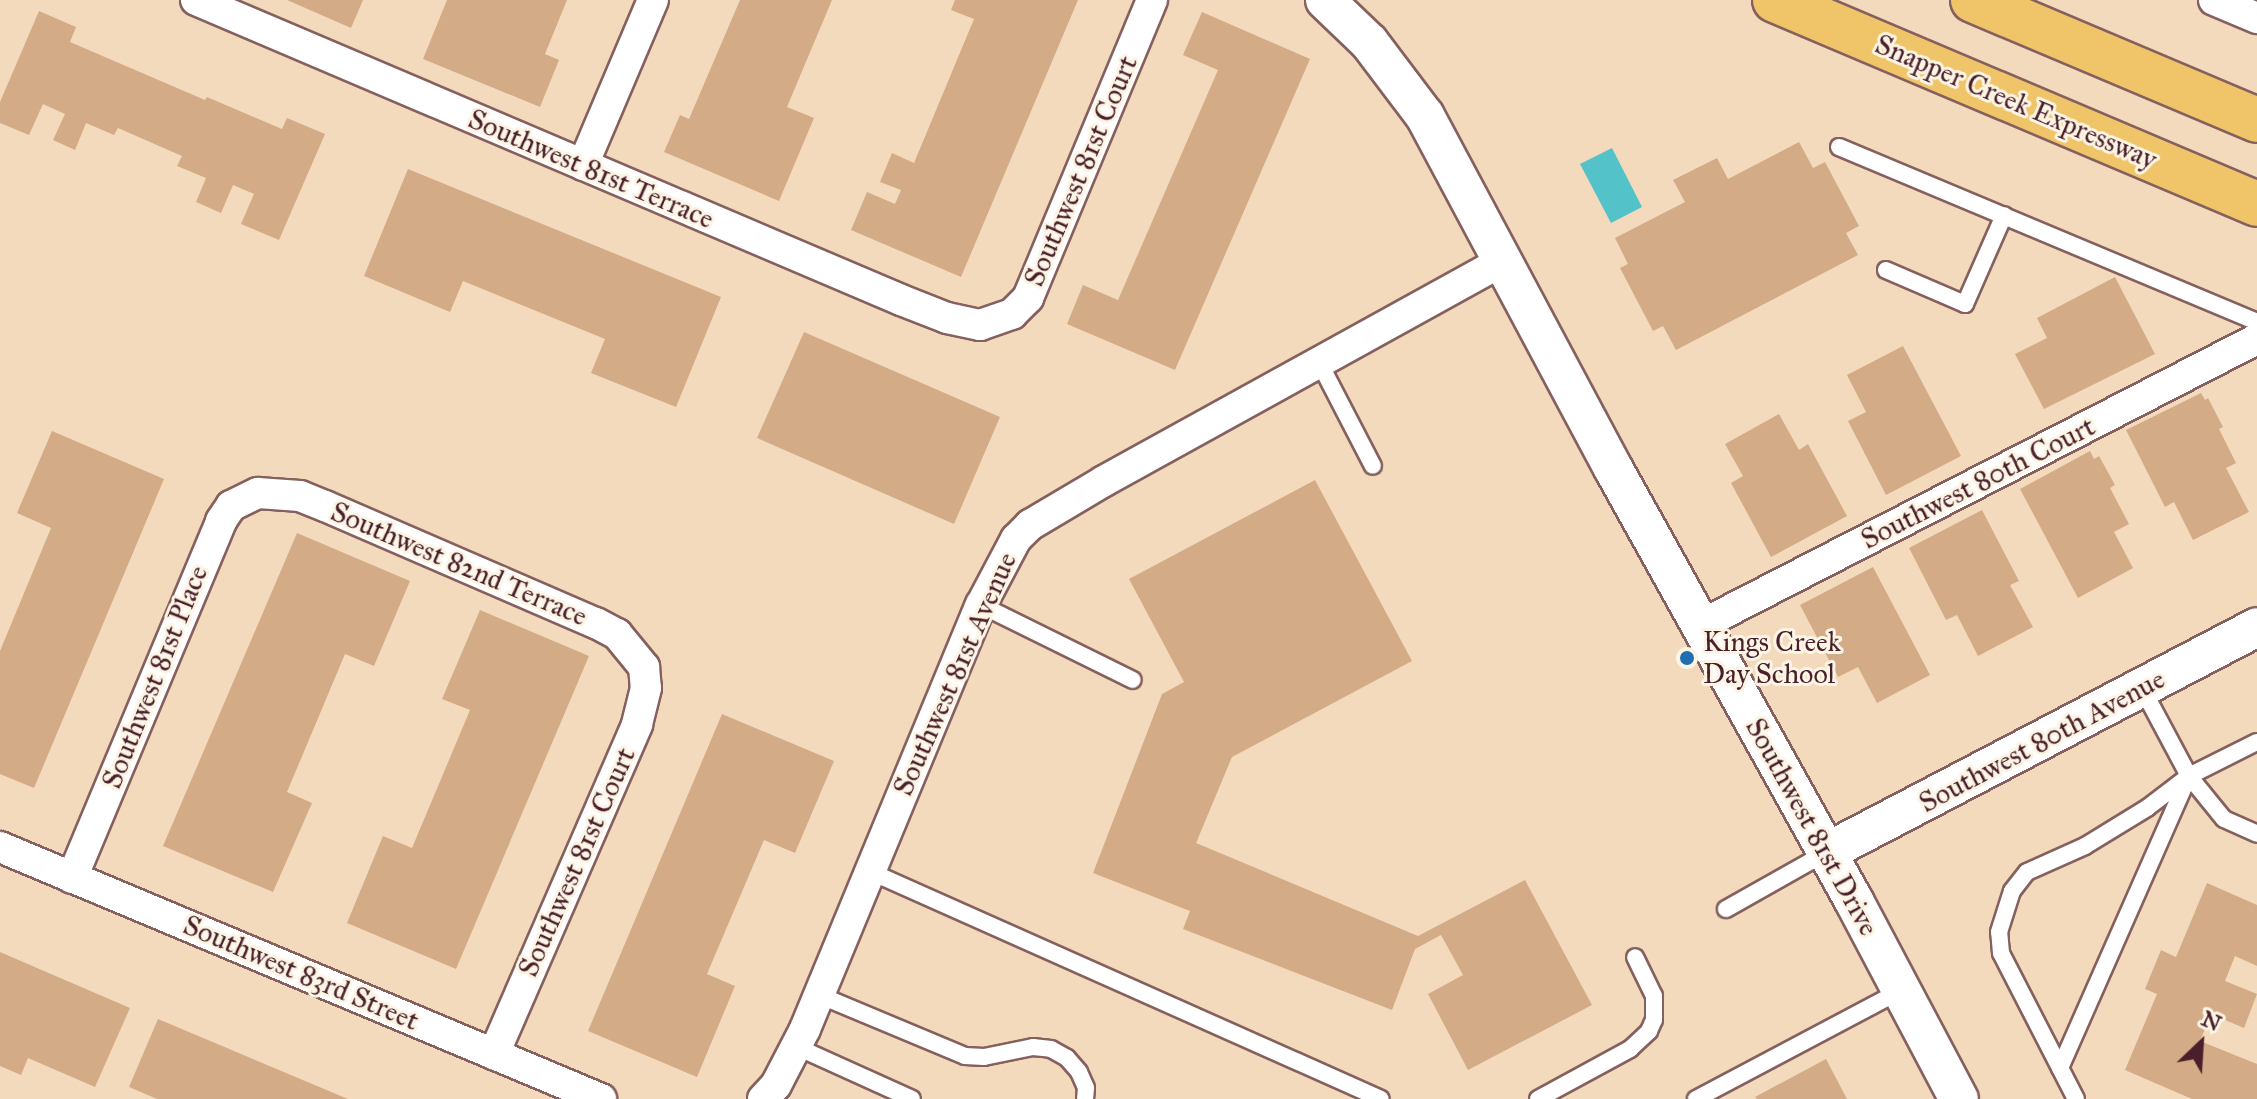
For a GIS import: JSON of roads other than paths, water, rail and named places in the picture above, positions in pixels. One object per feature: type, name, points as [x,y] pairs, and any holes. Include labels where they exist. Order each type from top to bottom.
[{"type":"highway","name":"Snapper Creek Expressway","points":[[1775,0],[2257,204]]},
{"type":"highway","points":[[1973,0],[2257,120]]},
{"type":"street","name":"Southwest 81st Terrace","points":[[196,0],[947,318],[989,324]]},
{"type":"street","points":[[583,165],[653,0]]},
{"type":"street","name":"Southwest 81st Court","points":[[989,324],[1012,314],[1028,298],[1152,0]]},
{"type":"street","name":"Southwest 81st Drive","points":[[1325,0],[1369,42],[1425,116],[1501,262],[1699,626],[1827,852],[1959,1099]]},
{"type":"street","points":[[2214,0],[2257,18]]},
{"type":"street","name":"Southwest 81st Avenue","points":[[763,1099],[776,1085],[797,1047],[981,605],[1005,555],[1030,525],[1318,360],[1501,262]]},
{"type":"street","name":"Southwest 80th Court","points":[[1699,626],[2257,339]]},
{"type":"street","name":"Southwest 82nd Terrace","points":[[258,493],[300,496],[596,623],[617,634],[644,667]]},
{"type":"street","name":"Southwest 81st Place","points":[[72,878],[214,535],[231,506],[258,493]]},
{"type":"street","name":"Southwest 80th Avenue","points":[[1827,852],[2257,627]]},
{"type":"street","name":"Southwest 81st Court","points":[[494,1054],[637,725],[646,688],[644,667]]},
{"type":"street","name":"Southwest 83rd Street","points":[[0,847],[601,1099]]},
{"type":"lane","points":[[1839,147],[2257,322]]},
{"type":"lane","points":[[1886,270],[1965,304],[2004,215]]},
{"type":"lane","points":[[1318,360],[1373,466]]},
{"type":"lane","points":[[981,605],[1133,680]]},
{"type":"lane","points":[[2142,688],[2189,776],[2224,819],[2257,834]]},
{"type":"lane","points":[[2076,1099],[2001,953],[1999,932],[2012,891],[2027,872],[2085,846],[2147,808],[2189,776],[2257,742]]},
{"type":"lane","points":[[2060,1068],[2189,776]]},
{"type":"lane","points":[[1726,909],[1827,852]]},
{"type":"lane","points":[[869,871],[1381,1099]]},
{"type":"lane","points":[[1538,1099],[1641,1042],[1649,1031],[1654,1020],[1654,996],[1635,957]]},
{"type":"lane","points":[[1696,1099],[1902,990]]},
{"type":"lane","points":[[819,995],[965,1056],[984,1057],[1033,1047],[1051,1049],[1067,1058],[1079,1072],[1086,1088],[1085,1099]]},
{"type":"lane","points":[[797,1047],[912,1099]]},
{"type":"water","points":[[1612,148],[1642,207],[1611,223],[1580,164]]},
{"type":"place","name":"Kings Creek Day School","points":[[1687,658]]}]
